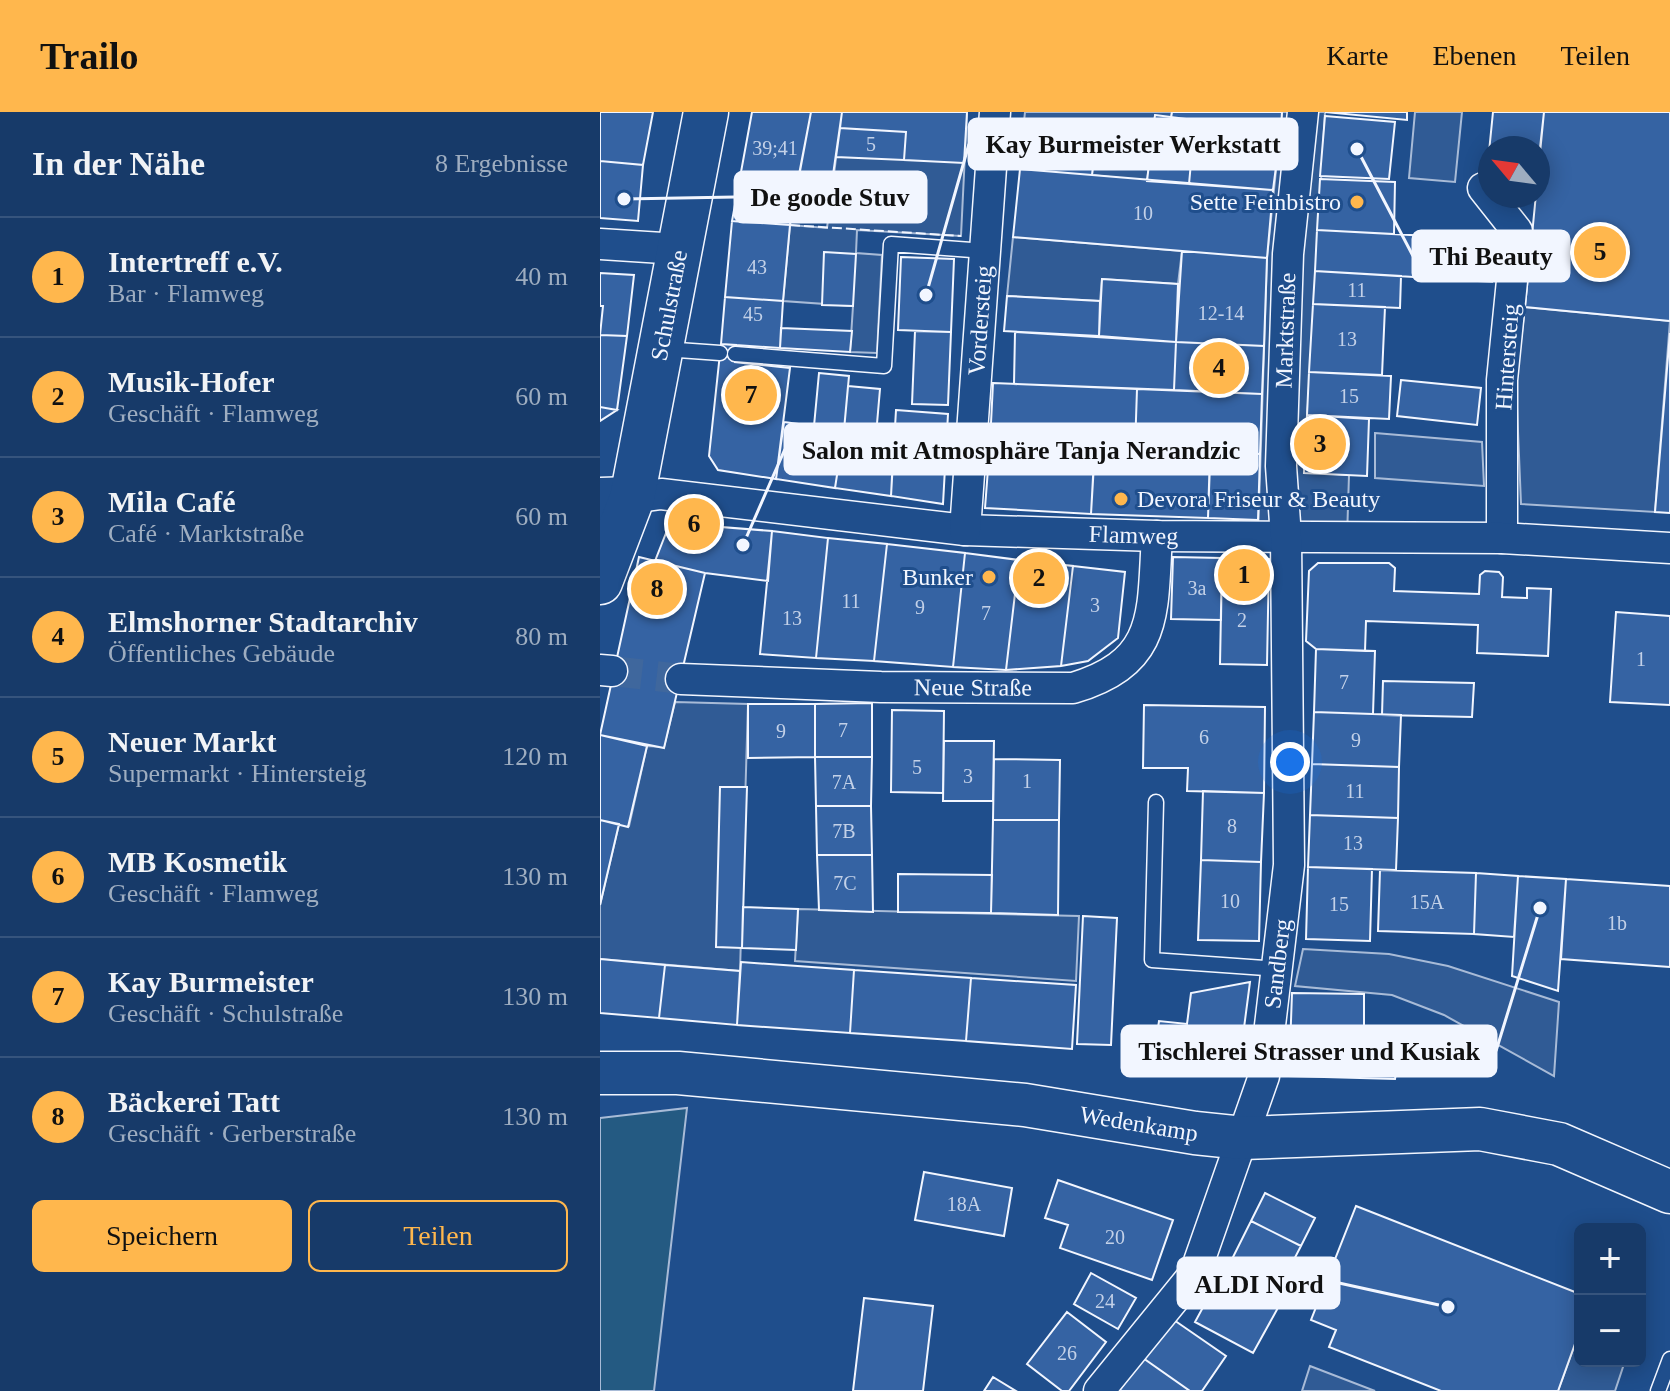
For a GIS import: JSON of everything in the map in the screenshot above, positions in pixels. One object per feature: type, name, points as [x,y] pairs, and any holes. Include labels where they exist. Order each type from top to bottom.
[{"type":"main road","name":"Schulstraße","points":[[600,582],[616,499],[660,348],[706,112]]},
{"type":"main road","name":"Wedenkamp","points":[[600,1073],[678,1073],[1025,1105],[1243,1138],[1480,1129],[1559,1144],[1670,1192]]},
{"type":"street","name":"Vordersteig","points":[[965,530],[995,112]]},
{"type":"street","name":"Marktstraße","points":[[1286,537],[1281,466],[1305,221],[1303,112]]},
{"type":"street","name":"Hintersteig","points":[[1499,208],[1517,231],[1502,380],[1502,538]]},
{"type":"street","points":[[600,244],[678,249]]},
{"type":"street","name":"Flamweg","points":[[616,499],[661,494],[965,530],[1157,536],[1502,538],[1670,548]]},
{"type":"street","name":"Neue Straße","points":[[681,679],[897,688],[1073,688],[1130,661],[1151,622],[1157,536]]},
{"type":"street","name":"Sandberg","points":[[1099,1391],[1195,1273],[1264,1076],[1289,865],[1286,537]]},
{"type":"lane","points":[[660,348],[884,366],[891,244],[985,251]]},
{"type":"lane","points":[[1156,802],[1152,960],[1279,969]]},
{"type":"lane","points":[[1658,1391],[1670,1359]]},
{"type":"shaded area","points":[[842,112],[967,112],[961,236],[857,230],[856,253],[882,255],[877,353],[850,352],[853,306],[783,301],[790,225],[827,228]]},
{"type":"shaded area","points":[[1025,112],[1172,112],[1171,118],[1155,116],[1147,181],[1092,175],[1096,138],[1023,131]]},
{"type":"shaded area","points":[[1282,112],[1325,112],[1304,472],[1349,475],[1347,538],[1258,536],[1267,258]]},
{"type":"shaded area","points":[[1415,112],[1462,112],[1455,182],[1409,178]]},
{"type":"shaded area","points":[[1013,237],[1182,251],[1178,284],[1102,279],[1100,301],[1007,296]]},
{"type":"shaded area","points":[[1466,238],[1495,240],[1492,282],[1463,280]]},
{"type":"shaded area","points":[[1525,307],[1670,321],[1655,512],[1521,504],[1516,383]]},
{"type":"shaded area","points":[[1375,433],[1482,442],[1484,486],[1375,478]]},
{"type":"shaded area","points":[[675,702],[748,704],[740,971],[600,959],[600,905],[619,824],[629,826],[647,746],[664,747]]},
{"type":"shaded area","points":[[798,909],[1079,916],[1076,981],[795,961]]},
{"type":"shaded area","points":[[1303,949],[1389,954],[1448,966],[1559,1002],[1554,1076],[1444,1015],[1392,995],[1295,986]]},
{"type":"shaded area","points":[[687,1108],[654,1391],[600,1391],[600,1118]]},
{"type":"shaded area","points":[[1574,1347],[1574,1367],[1623,1367],[1615,1391],[1558,1391]]},
{"type":"shaded area","points":[[1310,1366],[1375,1391],[1302,1391]]},
{"type":"building","points":[[600,112],[653,112],[643,165],[600,161]]},
{"type":"building","points":[[752,112],[811,112],[790,225],[732,221]]},
{"type":"building","points":[[811,112],[842,112],[831,189],[797,185]]},
{"type":"building","points":[[842,112],[967,112],[964,163],[904,160],[906,132],[840,128]]},
{"type":"building","points":[[1172,112],[1282,112],[1281,128],[1171,118]]},
{"type":"building","points":[[1325,112],[1407,112],[1407,120]]},
{"type":"building","points":[[1493,112],[1544,112],[1541,136],[1491,136]]},
{"type":"building","points":[[1544,112],[1670,112],[1670,321],[1525,307],[1535,208],[1550,208],[1550,136],[1542,136]]},
{"type":"building","points":[[1155,115],[1195,120],[1189,184],[1147,181]]},
{"type":"building","points":[[1325,116],[1395,122],[1389,179],[1320,176]]},
{"type":"building","points":[[1195,120],[1281,128],[1273,190],[1189,184]]},
{"type":"building","points":[[840,128],[906,132],[904,160],[836,157]]},
{"type":"building","points":[[1023,131],[1096,138],[1092,175],[1020,169]]},
{"type":"building","points":[[600,161],[643,165],[638,221],[600,218]]},
{"type":"building","points":[[1020,169],[1273,190],[1267,258],[1013,237]]},
{"type":"building","name":"Sette Feinbistro","points":[[1320,179],[1395,182],[1394,234],[1317,230]]},
{"type":"building","points":[[732,221],[790,225],[783,301],[725,297]]},
{"type":"building","points":[[1317,230],[1466,238],[1463,280],[1315,271]]},
{"type":"building","points":[[1182,251],[1267,258],[1264,346],[1176,342]]},
{"type":"building","points":[[824,252],[856,254],[853,306],[822,305]]},
{"type":"building","points":[[901,257],[954,259],[951,332],[898,330]]},
{"type":"building","points":[[1315,271],[1401,276],[1400,308],[1313,304]]},
{"type":"building","points":[[600,273],[634,275],[627,336],[600,335],[603,306],[600,306]]},
{"type":"building","points":[[1102,279],[1178,284],[1176,342],[1099,336]]},
{"type":"building","points":[[1007,296],[1100,301],[1099,336],[1004,331]]},
{"type":"building","points":[[725,297],[783,301],[780,348],[721,344]]},
{"type":"building","points":[[1313,304],[1385,307],[1382,375],[1309,372]]},
{"type":"building","points":[[781,328],[852,331],[850,352],[780,348]]},
{"type":"building","points":[[915,331],[951,332],[948,405],[912,404]]},
{"type":"building","points":[[1015,332],[1176,342],[1174,390],[1014,384]]},
{"type":"building","points":[[1670,333],[1670,513],[1655,512]]},
{"type":"building","points":[[600,335],[627,336],[617,410],[600,407]]},
{"type":"building","points":[[1176,342],[1264,346],[1262,394],[1174,390]]},
{"type":"building","points":[[721,344],[736,345],[735,362],[790,368],[776,479],[718,470],[709,456]]},
{"type":"building","points":[[1309,372],[1391,376],[1389,419],[1307,415]]},
{"type":"building","points":[[819,373],[849,376],[844,430],[814,426]]},
{"type":"building","points":[[1401,380],[1481,388],[1477,425],[1397,416]]},
{"type":"building","points":[[993,383],[1137,389],[1135,449],[990,443]]},
{"type":"building","points":[[848,386],[880,389],[876,435],[844,430]]},
{"type":"building","points":[[1137,389],[1262,394],[1260,454],[1135,449]]},
{"type":"building","points":[[600,407],[617,410],[600,421]]},
{"type":"building","points":[[896,410],[948,414],[943,504],[891,496]]},
{"type":"building","points":[[1307,415],[1369,419],[1367,476],[1304,473]]},
{"type":"building","points":[[784,422],[844,430],[835,488],[776,479]]},
{"type":"building","points":[[844,430],[894,437],[891,496],[835,488]]},
{"type":"building","points":[[990,443],[1095,447],[1091,514],[985,508]]},
{"type":"building","points":[[1210,452],[1260,454],[1258,520],[1208,518]]},
{"type":"building","points":[[1094,459],[1210,464],[1208,518],[1091,514]]},
{"type":"building","points":[[670,523],[772,531],[768,581],[705,573],[655,561]]},
{"type":"building","points":[[772,531],[828,538],[816,658],[760,654]]},
{"type":"building","points":[[828,538],[887,544],[874,661],[816,658]]},
{"type":"building","points":[[887,544],[965,553],[953,667],[874,661]]},
{"type":"building","points":[[965,553],[1019,560],[1006,670],[953,667]]},
{"type":"building","points":[[639,557],[705,573],[664,748],[600,735]]},
{"type":"building","points":[[1173,557],[1222,558],[1221,620],[1171,619]]},
{"type":"building","points":[[1222,558],[1269,559],[1267,665],[1220,664]]},
{"type":"building","points":[[1019,560],[1073,566],[1061,666],[1006,670]]},
{"type":"building","points":[[1318,563],[1389,563],[1395,568],[1394,591],[1479,594],[1480,575],[1485,571],[1499,572],[1503,577],[1502,597],[1527,598],[1527,588],[1551,589],[1548,656],[1477,653],[1478,625],[1366,621],[1365,651],[1316,649],[1306,641],[1309,571]]},
{"type":"building","points":[[1073,566],[1125,572],[1118,638],[1088,661],[1061,666]]},
{"type":"building","points":[[1616,612],[1670,616],[1670,705],[1610,702]]},
{"type":"building","points":[[1316,649],[1375,651],[1373,714],[1314,712]]},
{"type":"building","points":[[1383,681],[1474,683],[1472,717],[1382,715]]},
{"type":"building","points":[[872,703],[872,757],[815,757],[815,704]]},
{"type":"building","points":[[748,704],[815,704],[815,757],[748,758]]},
{"type":"building","points":[[1144,705],[1265,707],[1264,793],[1187,791],[1188,768],[1143,768]]},
{"type":"building","points":[[892,710],[944,711],[943,793],[891,792]]},
{"type":"building","points":[[1314,712],[1401,715],[1399,767],[1312,764]]},
{"type":"building","points":[[600,735],[647,746],[628,827],[600,820]]},
{"type":"building","points":[[944,741],[994,741],[993,801],[943,801]]},
{"type":"building","points":[[815,757],[872,757],[871,806],[816,806]]},
{"type":"building","points":[[994,759],[1060,760],[1059,820],[993,820]]},
{"type":"building","points":[[1312,764],[1399,767],[1398,818],[1310,815]]},
{"type":"building","points":[[720,787],[747,787],[742,948],[716,947]]},
{"type":"building","points":[[1203,791],[1264,793],[1261,862],[1201,860]]},
{"type":"building","points":[[816,806],[871,806],[872,855],[817,855]]},
{"type":"building","points":[[1310,815],[1398,818],[1396,870],[1308,867]]},
{"type":"building","points":[[600,820],[619,824],[600,905]]},
{"type":"building","points":[[993,820],[1059,820],[1058,915],[991,913]]},
{"type":"building","points":[[817,855],[872,855],[873,912],[819,910]]},
{"type":"building","points":[[1201,860],[1261,862],[1259,941],[1198,940]]},
{"type":"building","points":[[1308,867],[1372,869],[1370,941],[1306,939]]},
{"type":"building","points":[[1380,870],[1476,873],[1474,934],[1378,931]]},
{"type":"building","points":[[1476,873],[1518,876],[1514,937],[1474,934]]},
{"type":"building","points":[[898,874],[992,875],[991,913],[898,912]]},
{"type":"building","points":[[1518,876],[1566,879],[1558,991],[1512,976]]},
{"type":"building","points":[[1566,879],[1670,886],[1670,967],[1561,959]]},
{"type":"building","points":[[743,907],[798,909],[796,950],[742,948]]},
{"type":"building","points":[[1083,916],[1117,918],[1111,1045],[1077,1044]]},
{"type":"building","points":[[600,959],[665,965],[659,1018],[600,1013]]},
{"type":"building","points":[[741,962],[854,970],[850,1033],[737,1025]]},
{"type":"building","points":[[665,965],[740,971],[737,1025],[659,1018]]},
{"type":"building","points":[[854,970],[971,978],[966,1041],[850,1033]]},
{"type":"building","points":[[971,978],[1076,985],[1072,1049],[966,1041]]},
{"type":"building","points":[[1250,982],[1239,1066],[1154,1055],[1159,1021],[1187,1024],[1191,993]]},
{"type":"building","points":[[1292,993],[1364,994],[1364,1027],[1402,1041],[1395,1079],[1289,1076]]},
{"type":"building","points":[[924,1172],[1012,1188],[1004,1236],[915,1220]]},
{"type":"building","points":[[1058,1180],[1173,1220],[1152,1280],[1060,1248],[1068,1225],[1045,1218]]},
{"type":"building","points":[[1265,1193],[1315,1218],[1301,1246],[1251,1221]]},
{"type":"building","points":[[1356,1206],[1574,1292],[1574,1347],[1558,1391],[1441,1391],[1329,1347],[1336,1330],[1311,1320]]},
{"type":"building","points":[[1251,1221],[1301,1246],[1276,1294],[1227,1269]]},
{"type":"building","points":[[1091,1273],[1136,1298],[1118,1329],[1074,1304]]},
{"type":"building","points":[[1221,1274],[1279,1306],[1253,1353],[1195,1322]]},
{"type":"building","points":[[864,1298],[933,1306],[923,1391],[853,1391]]},
{"type":"building","points":[[1067,1312],[1106,1342],[1069,1391],[1062,1391],[1027,1364]]},
{"type":"building","points":[[1171,1318],[1226,1356],[1202,1391],[1190,1391],[1143,1358]]},
{"type":"building","points":[[1143,1358],[1190,1391],[1119,1391]]},
{"type":"building","points":[[993,1377],[1016,1391],[984,1391]]},
{"type":"tunnel","points":[[612,671],[681,679]]},
{"type":"fence","points":[[790,225],[961,236]]},
{"type":"place","name":"Thi Beauty","points":[[1357,149]]},
{"type":"place","name":"De goode Stuv","points":[[624,199]]},
{"type":"place","name":"Sette Feinbistro","points":[[1357,202]]},
{"type":"place","name":"Neuer Markt","points":[[1600,252]]},
{"type":"place","name":"Kay Burmeister Werkstatt","points":[[926,295]]},
{"type":"place","name":"Elmshorner Stadtarchiv","points":[[1219,368]]},
{"type":"place","name":"Kay Burmeister","points":[[751,395]]},
{"type":"place","name":"Mila Café","points":[[1320,444]]},
{"type":"place","name":"Devora Friseur & Beauty","points":[[1121,499]]},
{"type":"place","name":"MB Kosmetik","points":[[694,524]]},
{"type":"place","name":"Salon mit Atmosphäre Tanja Nerandzic","points":[[743,545]]},
{"type":"place","name":"Intertreff e.V.","points":[[1244,575]]},
{"type":"place","name":"Bunker","points":[[989,577]]},
{"type":"place","name":"Musik-Hofer","points":[[1039,578]]},
{"type":"place","name":"Bäckerei Tatt","points":[[657,589]]},
{"type":"place","name":"Tischlerei Strasser und Kusiak","points":[[1540,908]]},
{"type":"place","name":"ALDI Nord","points":[[1448,1307]]}]
